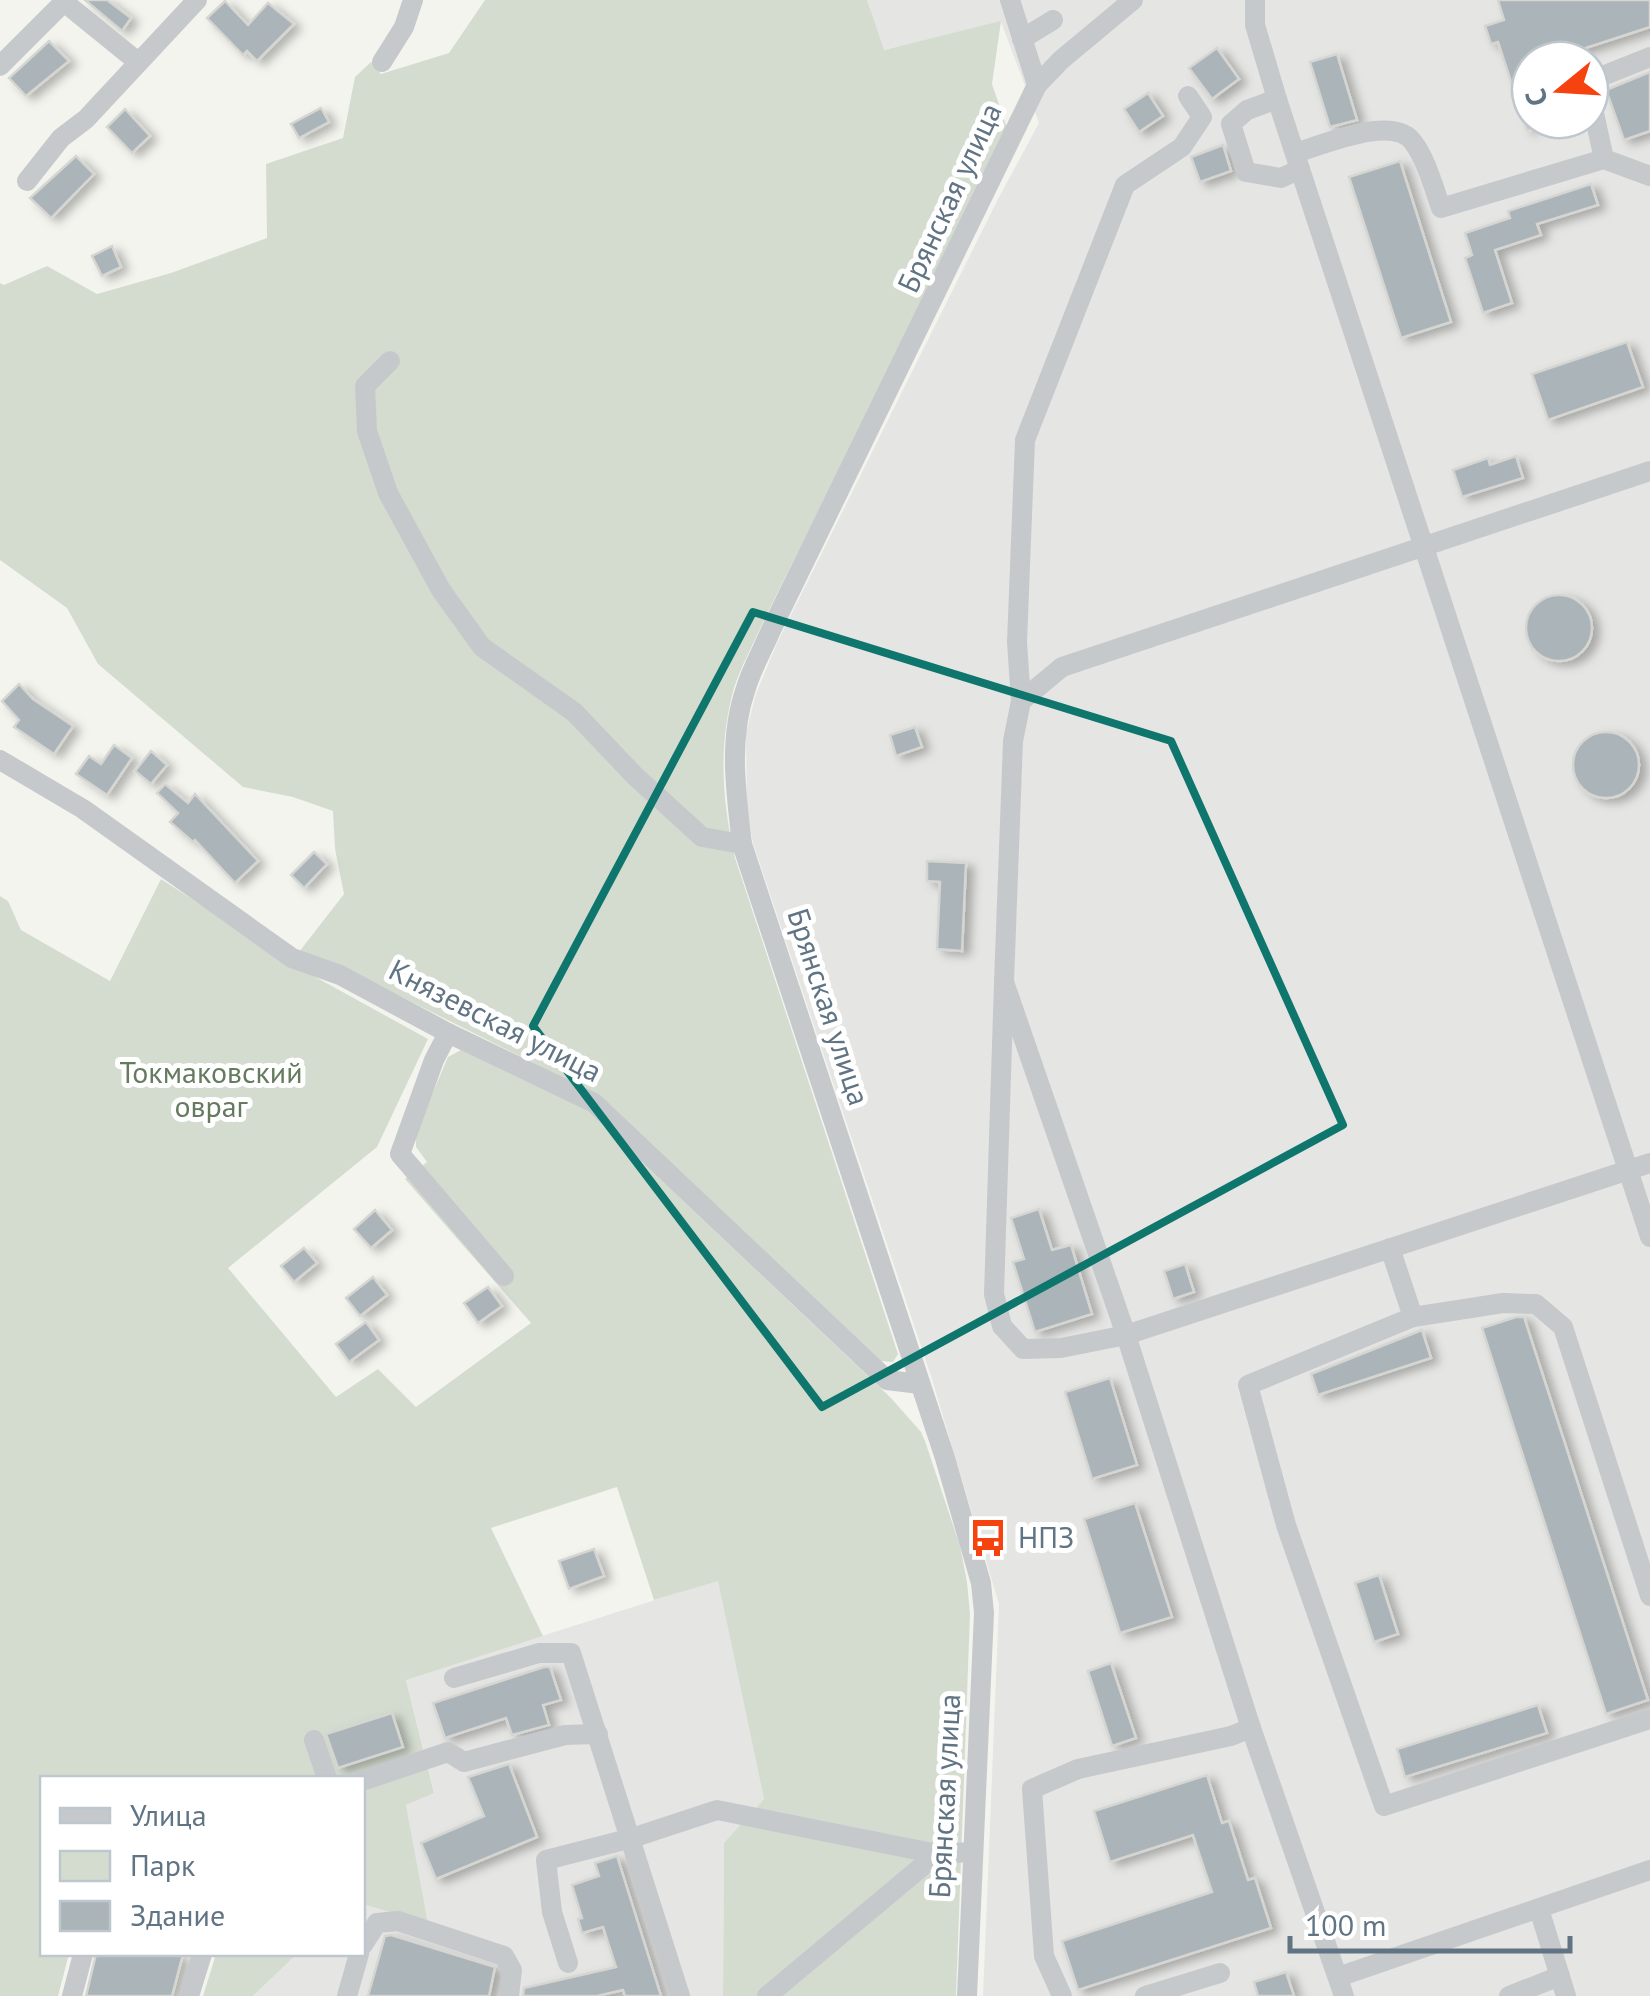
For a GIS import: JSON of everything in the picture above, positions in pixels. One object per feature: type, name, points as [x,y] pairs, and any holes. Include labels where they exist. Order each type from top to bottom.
[{"type":"street","points":[[27,182],[61,138],[86,119],[197,0]]},
{"type":"street","points":[[382,62],[404,27],[412,0]]},
{"type":"street","points":[[1010,0],[1037,86]]},
{"type":"street","name":"Брянская улица","points":[[966,1996],[984,1613],[981,1583],[920,1384],[742,844],[734,772],[735,734],[745,690],[1037,86],[1061,60],[1133,0]]},
{"type":"street","points":[[1255,0],[1255,26],[1277,99],[1650,1237]]},
{"type":"street","points":[[0,66],[65,1],[138,62]]},
{"type":"street","points":[[1022,39],[1053,20]]},
{"type":"street","points":[[1610,73],[1650,58]]},
{"type":"street","points":[[1188,96],[1202,118],[1182,148],[1124,186],[1026,440],[1017,642],[1022,700],[1013,741],[994,1294],[1002,1326],[1023,1349],[1062,1348],[1126,1334],[1650,1163]]},
{"type":"street","points":[[1277,99],[1248,110],[1232,124],[1246,172],[1282,178],[1298,161],[1385,128],[1411,138],[1426,164],[1441,208],[1604,159],[1650,176]]},
{"type":"street","points":[[1600,140],[1604,159]]},
{"type":"street","points":[[390,361],[365,386],[367,431],[388,493],[441,590],[482,648],[574,712],[636,777],[702,837],[742,844]]},
{"type":"street","points":[[1022,700],[1062,667],[1650,471]]},
{"type":"street","name":"Князевская улица","points":[[0,760],[82,809],[292,958],[340,975],[448,1033],[594,1102],[887,1380],[920,1384]]},
{"type":"street","points":[[1004,982],[1126,1334],[1251,1728],[1341,1987],[1650,1870]]},
{"type":"street","points":[[448,1033],[434,1060],[400,1154],[504,1276]]},
{"type":"street","points":[[1390,1248],[1413,1317]]},
{"type":"street","points":[[1650,1596],[1563,1327],[1536,1304],[1503,1303],[1413,1317],[1248,1385],[1286,1525],[1384,1806],[1650,1718]]},
{"type":"street","points":[[454,1678],[539,1654],[571,1653],[680,1996]]},
{"type":"street","points":[[1062,1996],[1044,1956],[1032,1789],[1078,1769],[1231,1736],[1251,1728]]},
{"type":"street","points":[[365,1780],[448,1752],[464,1762],[566,1735],[598,1734]]},
{"type":"street","points":[[314,1740],[326,1776]]},
{"type":"street","points":[[568,1963],[552,1912],[546,1860],[632,1838],[717,1810],[937,1854],[972,1852]]},
{"type":"street","points":[[767,1996],[937,1854]]},
{"type":"street","points":[[1509,1996],[1563,1986],[1539,1909]]},
{"type":"street","points":[[365,1941],[376,1922],[398,1921],[504,1956],[512,1970],[510,1996]]},
{"type":"street","points":[[72,1996],[83,1956]]},
{"type":"street","points":[[189,1996],[201,1956]]},
{"type":"street","points":[[347,1996],[358,1956]]},
{"type":"street","points":[[1145,1996],[1220,1973]]},
{"type":"highlighted area","points":[[753,612],[1171,741],[1343,1125],[822,1407],[533,1026]]},
{"type":"shaded area","points":[[867,0],[1650,0],[1650,1996],[983,1996],[999,1604],[931,1376],[753,843],[747,810],[746,733],[756,694],[777,643],[1039,123],[1001,22],[883,50]]},
{"type":"shaded area","points":[[718,1580],[764,1799],[724,1844],[723,1996],[253,1996],[295,1956],[365,1956],[365,1905],[427,1923],[406,1805],[434,1792],[406,1679]]},
{"type":"green space","points":[[485,0],[867,0],[884,50],[1001,21],[992,84],[1008,131],[762,624],[734,688],[724,752],[727,815],[735,858],[898,1354],[893,1362],[880,1361],[597,1095],[344,968],[299,952],[344,894],[335,849],[333,811],[293,797],[243,787],[98,664],[67,608],[0,560],[0,283],[4,285],[47,266],[97,294],[171,273],[267,238],[266,164],[343,138],[355,77],[371,62],[381,74],[449,53]]},
{"type":"green space","name":"Токмаковский овраг","points":[[161,879],[290,963],[428,1039],[377,1147],[228,1268],[336,1397],[378,1369],[416,1407],[531,1323],[405,1179],[427,1162],[416,1147],[416,1132],[448,1057],[461,1050],[588,1111],[891,1398],[921,1432],[960,1546],[970,1614],[956,1996],[723,1996],[724,1843],[764,1799],[718,1581],[654,1600],[617,1487],[491,1528],[543,1636],[406,1680],[434,1793],[406,1805],[428,1924],[365,1905],[365,1776],[40,1776],[40,1956],[68,1956],[58,1996],[0,1996],[0,896],[8,901],[21,930],[110,981]]},
{"type":"green space","points":[[215,1956],[295,1956],[253,1996],[203,1996]]},
{"type":"building","points":[[85,0],[107,0],[131,18],[122,31]]},
{"type":"building","points":[[1498,0],[1650,0],[1650,27],[1610,40],[1510,40],[1510,78],[1498,42],[1491,44],[1485,26],[1504,20]]},
{"type":"building","points":[[225,1],[248,25],[268,3],[294,24],[257,61],[247,51],[243,55],[207,18]]},
{"type":"building","points":[[49,41],[69,61],[26,96],[9,78]]},
{"type":"building","points":[[1217,48],[1239,79],[1212,99],[1189,68]]},
{"type":"building","points":[[1337,54],[1357,120],[1330,127],[1310,62]]},
{"type":"building","points":[[1650,72],[1650,131],[1624,140],[1610,101],[1610,88]]},
{"type":"building","points":[[1148,93],[1163,116],[1139,132],[1124,109]]},
{"type":"building","points":[[321,108],[329,122],[299,138],[291,124]]},
{"type":"building","points":[[125,109],[150,136],[132,153],[107,127]]},
{"type":"building","points":[[1223,145],[1231,171],[1200,182],[1191,157]]},
{"type":"building","points":[[76,156],[94,174],[51,218],[30,198]]},
{"type":"building","points":[[1400,161],[1451,322],[1401,338],[1349,177]]},
{"type":"building","points":[[1591,184],[1598,205],[1537,224],[1541,235],[1495,250],[1512,303],[1483,313],[1465,258],[1472,255],[1465,233],[1510,218],[1508,211]]},
{"type":"building","points":[[112,246],[121,267],[102,276],[92,256]]},
{"type":"building","points":[[1627,342],[1643,387],[1548,420],[1532,374]]},
{"type":"building","points":[[1516,456],[1523,478],[1462,497],[1453,470],[1488,458],[1490,465]]},
{"type":"building","points":[[1559,595],[1582,605],[1592,628],[1582,651],[1559,661],[1536,651],[1526,628],[1536,605]]},
{"type":"building","points":[[19,684],[33,699],[73,726],[54,754],[14,727],[19,720],[2,701]]},
{"type":"building","points":[[915,727],[922,747],[896,756],[890,735]]},
{"type":"building","points":[[1606,732],[1629,742],[1639,765],[1629,788],[1606,798],[1583,788],[1573,765],[1583,742]]},
{"type":"building","points":[[114,745],[132,758],[107,795],[76,774],[89,756],[101,764]]},
{"type":"building","points":[[151,751],[167,765],[151,784],[135,771]]},
{"type":"building","points":[[165,784],[188,803],[195,794],[258,861],[235,883],[195,840],[170,822],[178,813],[157,793]]},
{"type":"building","points":[[314,852],[327,864],[304,888],[291,875]]},
{"type":"building","points":[[927,861],[966,863],[962,951],[937,949],[940,882],[927,881]]},
{"type":"building","points":[[1039,1209],[1052,1250],[1071,1245],[1092,1314],[1035,1332],[1013,1262],[1024,1259],[1011,1218]]},
{"type":"building","points":[[375,1210],[392,1230],[371,1248],[354,1229]]},
{"type":"building","points":[[304,1248],[317,1263],[294,1282],[281,1266]]},
{"type":"building","points":[[1185,1264],[1194,1292],[1173,1299],[1164,1271]]},
{"type":"building","points":[[373,1277],[387,1295],[360,1316],[346,1298]]},
{"type":"building","points":[[488,1287],[502,1306],[478,1323],[464,1303]]},
{"type":"building","points":[[1524,1317],[1648,1700],[1606,1714],[1482,1328]]},
{"type":"building","points":[[366,1322],[379,1340],[349,1362],[336,1344]]},
{"type":"building","points":[[1422,1330],[1431,1358],[1318,1395],[1311,1374]]},
{"type":"building","points":[[1110,1378],[1137,1465],[1092,1479],[1065,1392]]},
{"type":"building","points":[[1135,1503],[1172,1617],[1120,1633],[1084,1519]]},
{"type":"building","points":[[594,1549],[604,1576],[569,1589],[559,1561]]},
{"type":"building","points":[[1379,1575],[1398,1634],[1374,1642],[1355,1583]]},
{"type":"building","points":[[1111,1663],[1136,1738],[1112,1746],[1088,1671]]},
{"type":"building","points":[[550,1667],[561,1700],[543,1705],[549,1725],[512,1735],[506,1718],[445,1738],[433,1703]]},
{"type":"building","points":[[1538,1705],[1547,1733],[1405,1777],[1397,1749]]},
{"type":"building","points":[[392,1713],[403,1747],[338,1768],[326,1734]]},
{"type":"building","points":[[509,1764],[537,1837],[436,1879],[421,1843],[484,1816],[468,1777]]},
{"type":"building","points":[[1207,1775],[1222,1823],[1229,1821],[1248,1880],[1255,1878],[1271,1928],[1078,1990],[1062,1941],[1212,1892],[1193,1835],[1110,1862],[1094,1811]]},
{"type":"building","points":[[617,1856],[661,1996],[625,1996],[623,1990],[597,1996],[523,1996],[524,1988],[616,1967],[603,1927],[582,1933],[578,1919],[582,1918],[572,1885],[599,1876],[595,1863]]},
{"type":"building","points":[[385,1936],[495,1967],[489,1996],[368,1996]]},
{"type":"building","points":[[96,1956],[182,1956],[172,1996],[86,1996]]},
{"type":"building","points":[[1286,1972],[1294,1996],[1258,1996],[1254,1982]]},
{"type":"place","name":"НПЗ","points":[[988,1538]]}]
